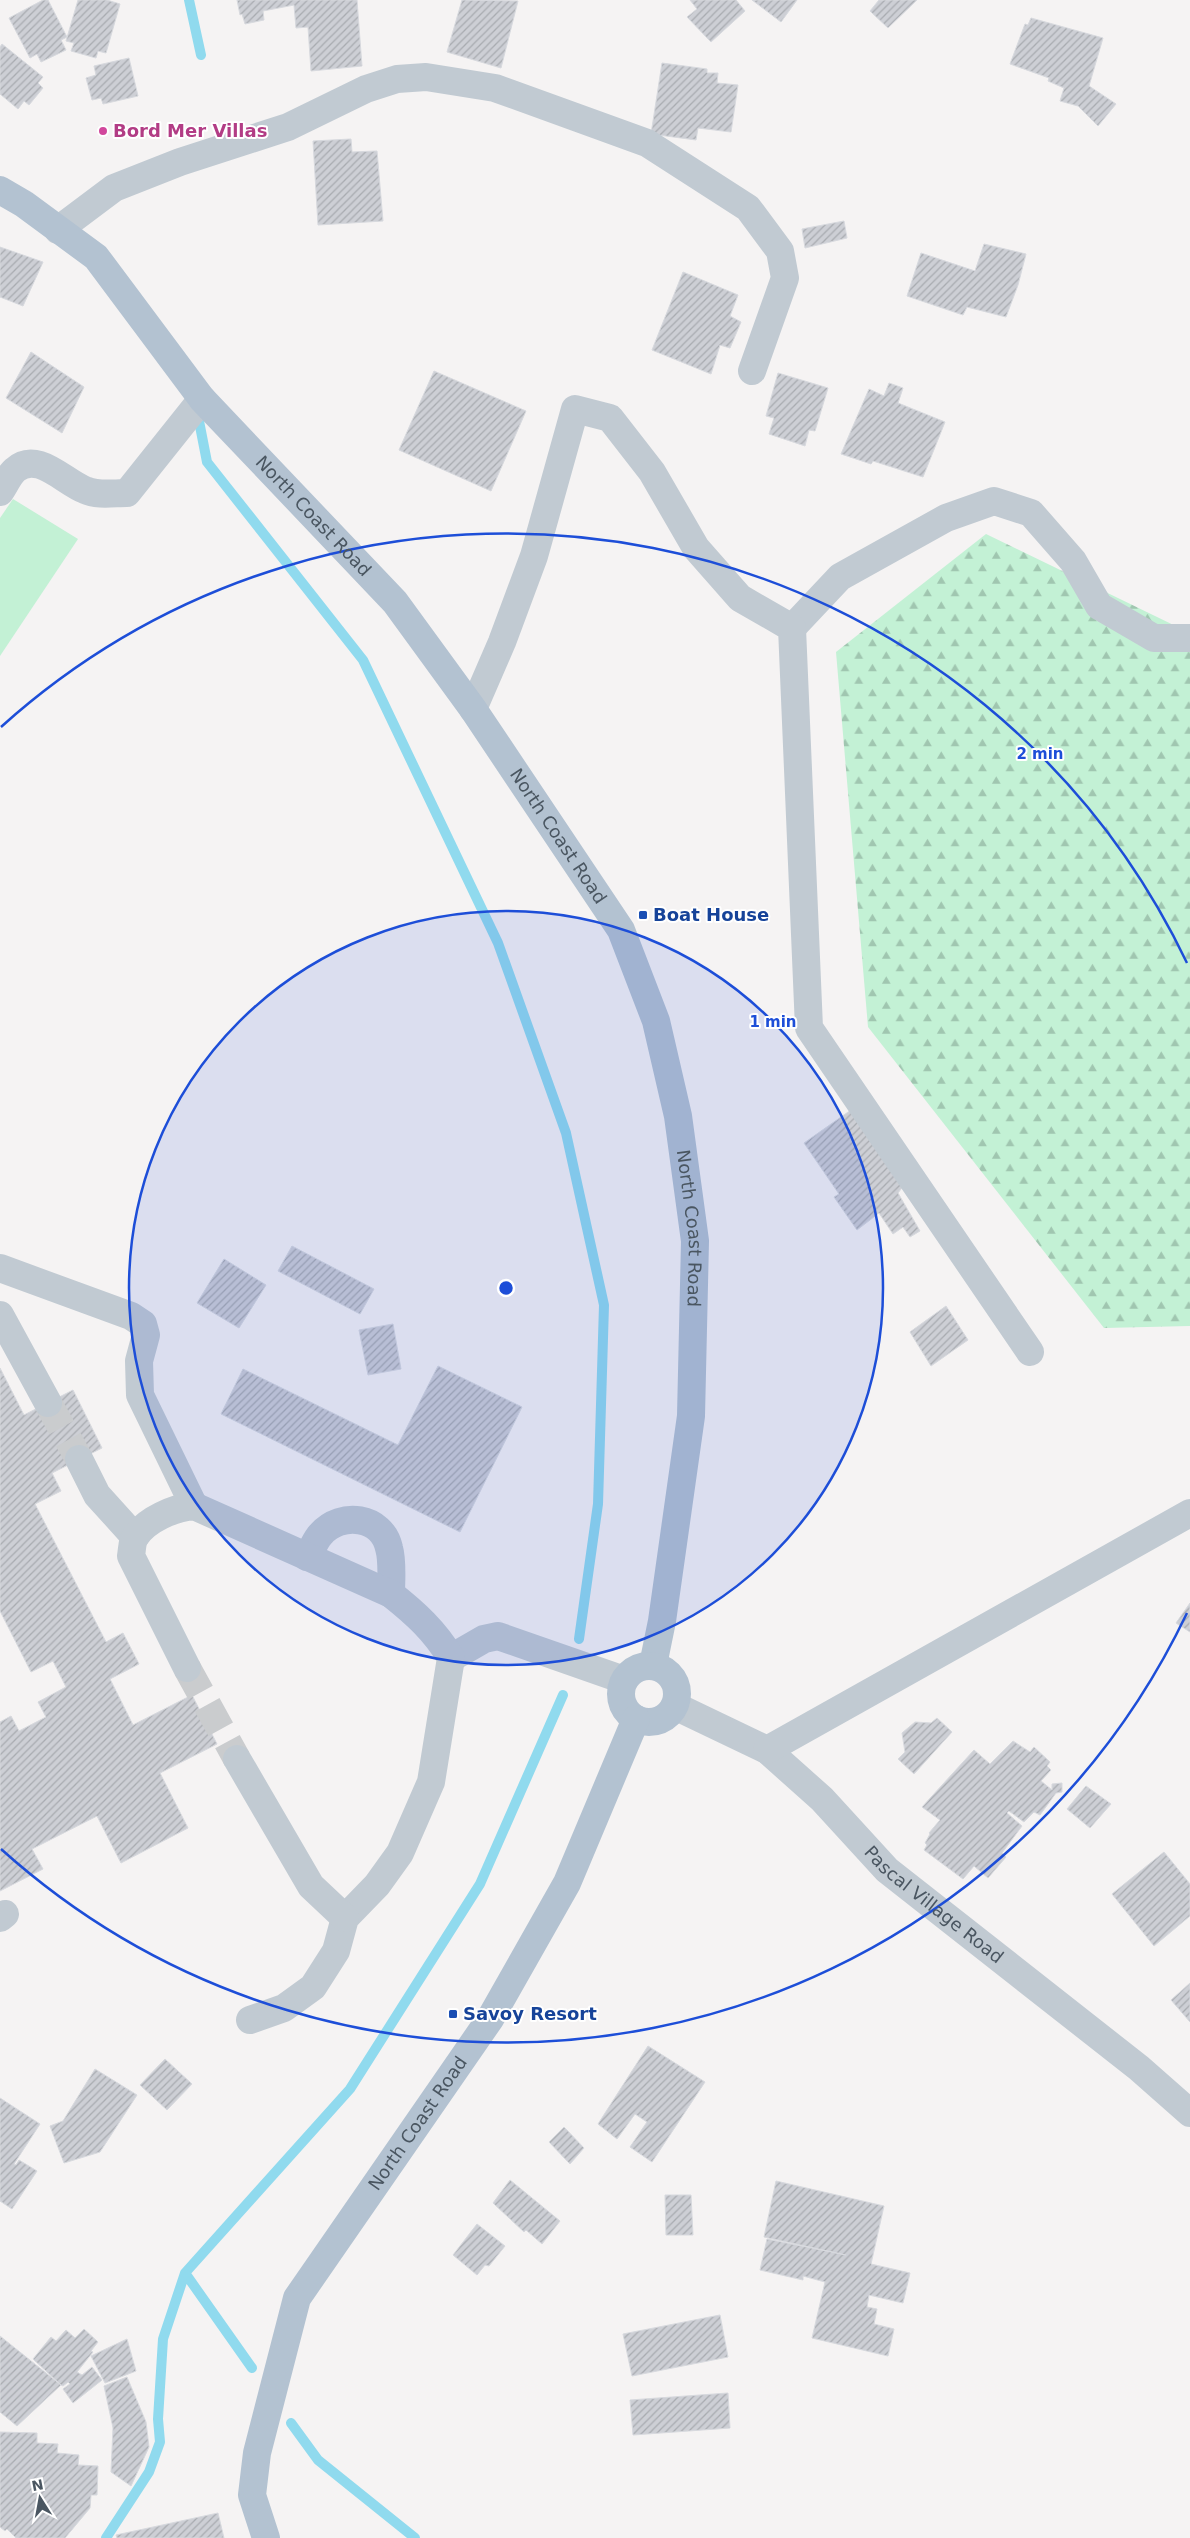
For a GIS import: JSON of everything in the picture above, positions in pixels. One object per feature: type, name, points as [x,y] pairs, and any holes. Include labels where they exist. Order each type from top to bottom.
[{"type":"main road","name":"North Coast Road","points":[[0,190],[24,204],[96,258],[202,399],[395,602],[473,708],[621,930],[656,1021],[678,1116],[695,1241],[691,1416],[662,1621],[653,1665]]},
{"type":"main road","points":[[653,1665],[663,1668],[671,1675],[676,1684],[678,1695],[675,1706],[668,1715],[658,1721],[647,1722],[636,1719],[627,1712],[622,1702],[620,1691],[624,1680],[632,1671],[642,1666],[653,1665]]},
{"type":"main road","name":"North Coast Road","points":[[266,2538],[252,2494],[257,2453],[297,2298],[490,2019],[567,1883],[636,1719]]},
{"type":"street","points":[[58,230],[114,188],[180,162],[288,127],[366,89],[397,79],[426,77],[495,88],[647,143],[748,208],[780,251],[785,278],[752,371]]},
{"type":"street","points":[[0,492],[14,470],[24,463],[37,463],[84,490],[99,494],[128,493],[202,399]]},
{"type":"street","points":[[473,708],[502,642],[534,556],[575,409],[610,418],[652,472],[696,548],[708,562],[740,598],[792,628]]},
{"type":"street","points":[[1030,1352],[810,1028],[792,628],[840,577],[946,518],[994,501],[1031,513],[1073,561],[1099,606],[1154,638],[1190,638]]},
{"type":"street","points":[[0,1268],[131,1316],[143,1324],[146,1335],[139,1361],[140,1395],[194,1506]]},
{"type":"street","points":[[0,1315],[48,1403]]},
{"type":"street","points":[[79,1460],[97,1495],[135,1537]]},
{"type":"street","points":[[187,1668],[131,1556],[135,1537],[164,1515],[178,1508],[194,1506],[391,1594],[418,1615],[432,1630],[451,1658],[431,1782],[400,1853],[377,1885],[345,1918],[336,1951],[313,1987],[284,2008],[250,2020]]},
{"type":"street","points":[[768,1750],[1190,1513]]},
{"type":"street","points":[[307,1557],[321,1534],[334,1524],[349,1519],[364,1520],[381,1533],[390,1548],[391,1594]]},
{"type":"street","points":[[451,1658],[484,1639],[498,1636],[624,1680]]},
{"type":"street","name":"Pascal Village Road","points":[[675,1706],[768,1750],[822,1799],[887,1870],[1139,2068],[1190,2113]]},
{"type":"street","points":[[237,1759],[311,1886],[345,1918]]},
{"type":"green space","points":[[13,499],[78,539],[0,656],[0,518]]},
{"type":"green space","points":[[986,534],[1190,633],[1190,1326],[1104,1328],[868,1027],[836,652]]},
{"type":"building","points":[[43,0],[48,0],[67,37],[61,40],[66,50],[41,62],[37,54],[30,58],[9,18]]},
{"type":"building","points":[[78,0],[107,0],[120,4],[106,53],[98,51],[96,58],[71,51],[74,43],[66,41]]},
{"type":"building","points":[[237,0],[357,0],[362,66],[311,71],[308,27],[296,28],[294,5],[263,11],[264,20],[245,24],[242,14],[240,15]]},
{"type":"building","points":[[462,0],[518,1],[501,68],[447,52]]},
{"type":"building","points":[[690,0],[736,0],[745,11],[711,42],[687,17],[697,9]]},
{"type":"building","points":[[752,0],[797,0],[781,22]]},
{"type":"building","points":[[879,0],[917,0],[888,28],[870,11]]},
{"type":"building","points":[[1031,18],[1103,38],[1089,86],[1116,104],[1098,126],[1078,106],[1060,101],[1064,88],[1048,81],[1049,78],[1010,64],[1025,24],[1028,25]]},
{"type":"building","points":[[2,44],[43,77],[38,83],[43,88],[29,105],[24,101],[18,109],[0,94],[0,47]]},
{"type":"building","points":[[129,58],[138,96],[103,104],[101,98],[92,100],[86,78],[96,75],[94,66]]},
{"type":"building","points":[[662,63],[707,69],[707,73],[718,73],[717,83],[738,85],[731,132],[698,128],[696,140],[651,134]]},
{"type":"building","points":[[351,139],[352,152],[377,151],[383,221],[318,225],[313,141]]},
{"type":"building","points":[[844,221],[847,238],[805,248],[802,229]]},
{"type":"building","points":[[984,244],[1026,254],[1018,285],[1006,317],[967,307],[963,315],[907,296],[921,253],[975,271]]},
{"type":"building","points":[[0,247],[43,262],[23,306],[0,297]]},
{"type":"building","points":[[683,272],[738,295],[730,316],[741,322],[730,348],[720,345],[711,374],[652,350]]},
{"type":"building","points":[[31,352],[84,387],[62,433],[6,398]]},
{"type":"building","points":[[434,371],[526,411],[491,491],[399,450]]},
{"type":"building","points":[[778,373],[828,388],[815,431],[809,430],[805,446],[769,434],[774,418],[766,416]]},
{"type":"building","points":[[889,383],[903,388],[898,403],[945,422],[923,477],[873,461],[871,464],[841,454],[869,389],[884,396]]},
{"type":"building","points":[[851,1110],[904,1185],[898,1193],[920,1231],[910,1237],[903,1227],[893,1234],[879,1213],[857,1230],[834,1197],[839,1194],[804,1143]]},
{"type":"building","points":[[292,1246],[374,1289],[360,1314],[278,1271]]},
{"type":"building","points":[[224,1259],[266,1285],[239,1328],[197,1303]]},
{"type":"building","points":[[946,1306],[968,1340],[931,1366],[910,1332]]},
{"type":"building","points":[[393,1324],[401,1369],[368,1375],[359,1330]]},
{"type":"building","points":[[438,1366],[522,1407],[460,1532],[221,1414],[243,1369],[398,1445]]},
{"type":"building","points":[[0,1368],[24,1415],[73,1390],[102,1448],[52,1473],[61,1491],[35,1504],[106,1642],[123,1633],[139,1664],[110,1679],[133,1725],[192,1695],[217,1744],[160,1773],[188,1828],[121,1863],[97,1816],[32,1849],[43,1869],[0,1891],[0,1722],[11,1716],[19,1731],[46,1717],[38,1702],[66,1687],[53,1661],[31,1672],[0,1611]]},
{"type":"building","points":[[1190,1603],[1190,1632],[1176,1623]]},
{"type":"building","points":[[937,1718],[952,1732],[914,1774],[898,1759],[905,1752],[902,1733],[915,1722],[931,1723]]},
{"type":"building","points":[[1013,1741],[1030,1752],[1034,1747],[1050,1762],[1047,1766],[1051,1770],[1041,1781],[1052,1790],[1052,1784],[1062,1783],[1062,1792],[1056,1793],[1040,1815],[1034,1812],[1024,1822],[1009,1811],[1007,1813],[1022,1826],[1002,1853],[1006,1857],[988,1878],[974,1866],[963,1879],[924,1850],[929,1833],[940,1820],[922,1807],[974,1750],[990,1764]]},
{"type":"building","points":[[1086,1786],[1111,1804],[1090,1828],[1067,1809]]},
{"type":"building","points":[[1164,1852],[1190,1884],[1190,1916],[1154,1946],[1112,1894]]},
{"type":"building","points":[[1190,1983],[1190,2022],[1171,2000]]},
{"type":"building","points":[[648,2046],[705,2082],[652,2162],[630,2147],[647,2122],[635,2114],[617,2139],[598,2124]]},
{"type":"building","points":[[165,2059],[192,2084],[167,2110],[140,2085]]},
{"type":"building","points":[[95,2069],[137,2095],[100,2152],[64,2163],[50,2126],[63,2121]]},
{"type":"building","points":[[0,2098],[40,2124],[14,2164],[16,2165],[19,2160],[37,2171],[12,2209],[0,2201]]},
{"type":"building","points":[[564,2127],[584,2148],[570,2164],[549,2142]]},
{"type":"building","points":[[510,2180],[560,2221],[542,2244],[526,2230],[524,2232],[493,2203]]},
{"type":"building","points":[[776,2181],[884,2206],[871,2264],[910,2273],[903,2303],[869,2295],[867,2307],[877,2309],[874,2324],[894,2329],[888,2356],[812,2338],[825,2282],[803,2276],[803,2280],[760,2270],[767,2239],[846,2255],[764,2237]]},
{"type":"building","points":[[665,2195],[691,2195],[693,2235],[666,2235]]},
{"type":"building","points":[[477,2224],[505,2246],[489,2266],[485,2265],[477,2275],[453,2255]]},
{"type":"building","points":[[720,2315],[728,2357],[632,2376],[623,2334]]},
{"type":"building","points":[[84,2329],[98,2342],[91,2351],[93,2352],[77,2372],[82,2375],[92,2367],[102,2380],[73,2403],[63,2389],[70,2384],[68,2382],[63,2386],[61,2385],[33,2359],[51,2337],[56,2341],[66,2330],[75,2338]]},
{"type":"building","points":[[0,2336],[61,2385],[17,2426],[0,2412]]},
{"type":"building","points":[[127,2339],[136,2371],[105,2383],[91,2356]]},
{"type":"building","points":[[127,2377],[146,2422],[149,2447],[131,2486],[111,2472],[113,2428],[104,2386]]},
{"type":"building","points":[[728,2393],[730,2428],[633,2435],[630,2400]]},
{"type":"building","points":[[0,2432],[37,2433],[37,2443],[58,2444],[57,2453],[79,2455],[78,2465],[98,2466],[97,2495],[91,2495],[90,2508],[65,2538],[16,2538],[7,2529],[5,2531],[0,2527]]},
{"type":"building","points":[[218,2513],[224,2538],[117,2538],[116,2535]]},
{"type":"waterway","points":[[189,0],[201,55]]},
{"type":"waterway","points":[[199,421],[207,462],[363,660],[498,943],[566,1133],[604,1305],[598,1504],[579,1639]]},
{"type":"waterway","points":[[106,2538],[149,2472],[160,2442],[158,2419],[163,2339],[185,2273],[350,2089],[480,1884],[563,1695]]},
{"type":"waterway","points":[[185,2273],[252,2368]]},
{"type":"waterway","points":[[291,2423],[318,2460],[415,2538]]},
{"type":"tunnel","points":[[48,1403],[79,1459]]},
{"type":"tunnel","points":[[187,1668],[237,1759]]},
{"type":"place","name":"Bord Mer Villas","points":[[103,131]]},
{"type":"place","name":"Boat House","points":[[643,915]]},
{"type":"place","name":"Savoy Resort","points":[[453,2014]]}]
